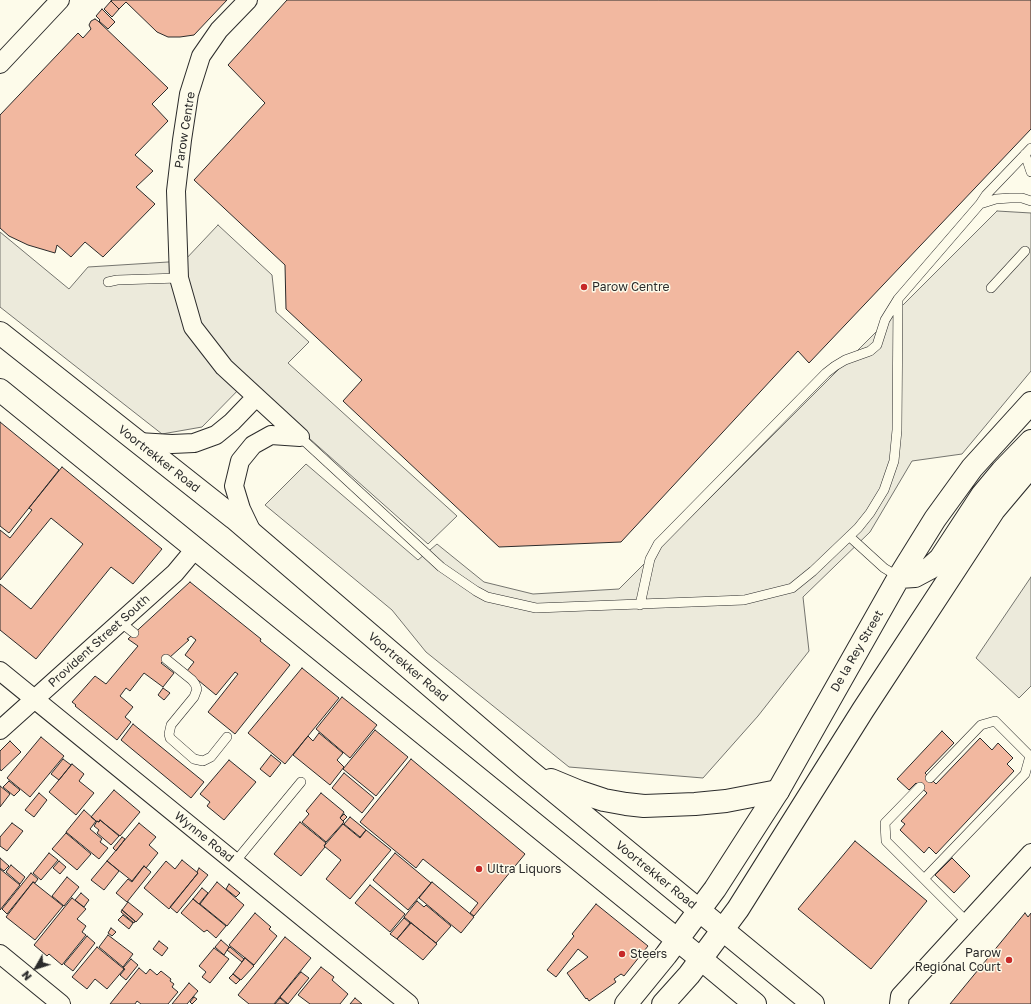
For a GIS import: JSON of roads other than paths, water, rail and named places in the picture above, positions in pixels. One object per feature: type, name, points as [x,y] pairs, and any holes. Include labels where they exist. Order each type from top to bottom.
[{"type":"main road","name":"Voortrekker Road","points":[[0,333],[255,536],[526,768],[813,1004]]},
{"type":"main road","points":[[0,390],[755,1004]]},
{"type":"main road","name":"De la Rey Street","points":[[626,1004],[678,940],[715,889],[778,791],[899,577],[935,519],[972,468],[1031,403]]},
{"type":"main road","points":[[899,577],[915,576],[930,568],[940,559],[982,495],[1031,441]]},
{"type":"main road","points":[[663,1004],[689,975],[738,909],[859,717],[994,510],[1031,466]]},
{"type":"main road","points":[[526,768],[580,792],[604,800],[635,806],[666,806],[726,801],[778,791]]},
{"type":"street","points":[[0,64],[60,0]]},
{"type":"street","name":"Parow Centre","points":[[248,0],[219,30],[201,56],[189,94],[176,191],[179,278],[193,327],[224,367],[300,437]]},
{"type":"street","points":[[232,422],[236,400],[234,376]]},
{"type":"street","points":[[138,442],[172,444],[194,443],[216,435],[232,422],[256,397]]},
{"type":"street","points":[[255,536],[241,509],[234,486],[240,461],[253,445],[271,435],[300,437]]},
{"type":"street","name":"Provident Street South","points":[[0,730],[175,573],[195,549]]},
{"type":"street","name":"Wynne Road","points":[[0,671],[409,1004]]},
{"type":"street","points":[[899,1004],[900,996],[1031,852]]},
{"type":"street","points":[[0,954],[61,1004]]},
{"type":"lane","points":[[1028,151],[1031,172]]},
{"type":"lane","points":[[640,605],[650,558],[658,544],[826,373],[835,366],[874,348],[880,340],[885,320],[898,299],[986,196],[1028,151]]},
{"type":"lane","points":[[980,204],[996,199],[1010,198],[1022,198],[1031,201]]},
{"type":"lane","points":[[991,288],[1025,251]]},
{"type":"lane","points":[[108,282],[117,280],[179,278]]},
{"type":"lane","points":[[300,437],[441,567],[487,597],[536,608],[744,600],[792,588],[850,537],[870,513],[884,490],[894,461],[897,430],[898,299]]},
{"type":"lane","points":[[850,537],[884,568],[899,577]]},
{"type":"lane","points":[[120,622],[134,634]]},
{"type":"lane","points":[[166,659],[192,680],[197,689],[194,697],[171,725],[169,734],[170,738],[194,759],[203,761],[211,757],[227,737]]},
{"type":"lane","points":[[924,879],[1025,774],[1030,756],[995,721],[981,724],[930,778]]},
{"type":"lane","points":[[235,862],[301,782]]},
{"type":"lane","points":[[920,787],[885,823],[886,841],[967,922]]},
{"type":"place","name":"Parow Centre","points":[[584,287]]},
{"type":"place","name":"Ultra Liquors","points":[[479,869]]},
{"type":"place","name":"Steers","points":[[622,954]]},
{"type":"place","name":"Parow Regional Court","points":[[1009,960]]}]
